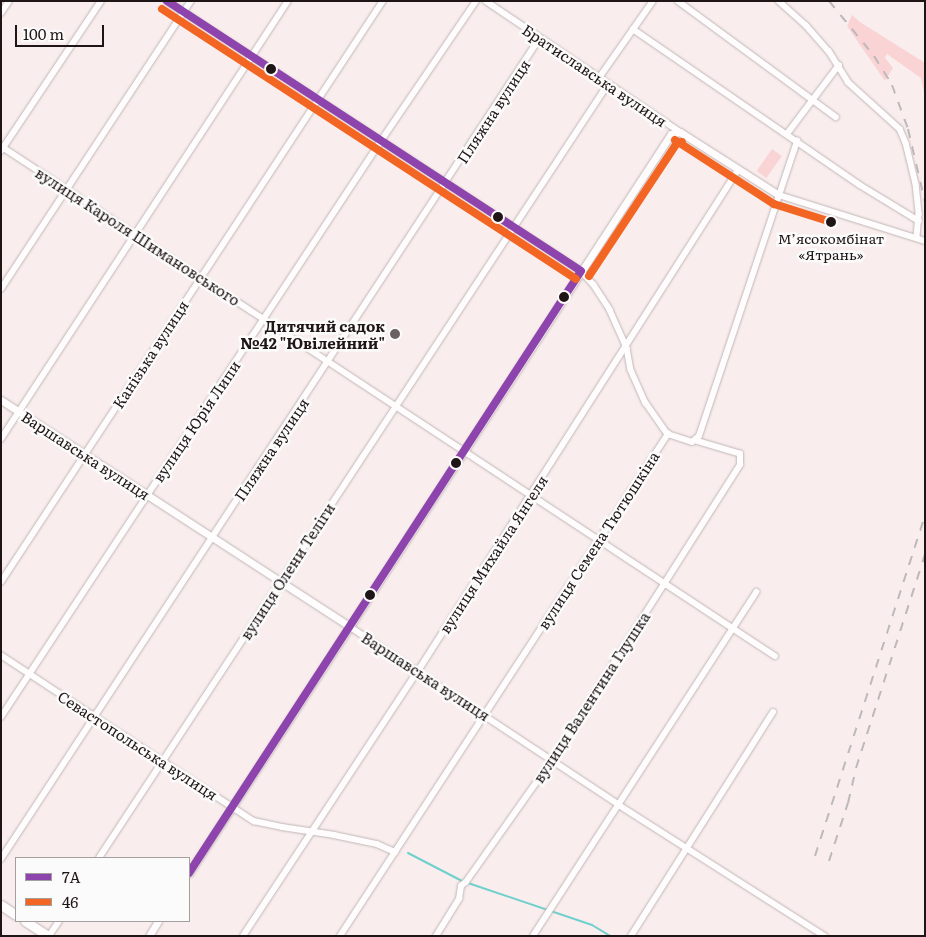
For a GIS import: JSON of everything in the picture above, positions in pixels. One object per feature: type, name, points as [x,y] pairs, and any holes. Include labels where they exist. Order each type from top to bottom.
[{"type":"main road","points":[[1,905],[15,914]]},
{"type":"main road","points":[[27,922],[48,936]]},
{"type":"street","points":[[1,13],[9,1]]},
{"type":"street","points":[[2,149],[100,1]]},
{"type":"street","points":[[167,1],[581,272],[594,285],[610,310],[627,348],[631,370],[646,403],[668,434]]},
{"type":"street","points":[[1,289],[191,1]]},
{"type":"street","points":[[1,439],[288,1]]},
{"type":"street","name":"Канізька вулиця","points":[[1,582],[383,1]]},
{"type":"street","name":"вулиця Юрія Липи","points":[[1,717],[381,141],[476,1]]},
{"type":"street","name":"Братиславська вулиця","points":[[486,1],[539,39],[779,195],[925,241]]},
{"type":"street","points":[[599,78],[653,1]]},
{"type":"street","points":[[678,1],[836,117]]},
{"type":"street","points":[[779,1],[806,25],[839,65],[848,82],[900,129],[906,143],[916,184],[919,221],[917,238]]},
{"type":"street","points":[[633,29],[860,185],[919,221]]},
{"type":"street","name":"Пляжна вулиця","points":[[1,860],[212,537],[330,361],[539,39]]},
{"type":"street","points":[[787,134],[839,65]]},
{"type":"street","name":"вулиця Олени Теліги","points":[[100,857],[395,405],[608,84]]},
{"type":"street","points":[[190,871],[463,450],[671,134],[680,132]]},
{"type":"street","points":[[696,441],[702,431],[797,141]]},
{"type":"street","name":"вулиця Кароля Шимановського","points":[[2,149],[135,233],[200,278],[330,361],[775,656]]},
{"type":"street","name":"вулиця Михайла Янгеля","points":[[244,936],[627,348],[738,170]]},
{"type":"street","name":"Варшавська вулиця","points":[[1,400],[418,670],[619,805],[825,936]]},
{"type":"street","name":"вулиця Семена Тютюшкіна","points":[[340,936],[668,434],[685,441],[696,441],[740,454]]},
{"type":"street","name":"вулиця Валентина Глушка","points":[[436,936],[459,899],[461,886],[466,882],[552,760],[666,583],[740,465],[740,454]]},
{"type":"street","points":[[533,936],[756,592]]},
{"type":"street","name":"Севастопольська вулиця","points":[[1,655],[254,821],[376,844],[395,852]]},
{"type":"street","points":[[631,936],[773,712]]},
{"type":"street","points":[[48,936],[58,922]]},
{"type":"street","points":[[149,936],[157,922]]},
{"type":"shaded area","points":[[852,15],[925,63],[925,97],[921,78],[887,54],[885,58],[893,68],[885,81],[847,26]]},
{"type":"shaded area","points":[[772,149],[782,156],[766,178],[757,171]]},
{"type":"waterway","points":[[408,853],[464,882]]},
{"type":"waterway","points":[[468,883],[592,925],[610,936]]},
{"type":"railway","points":[[829,1],[874,56],[892,85],[908,129],[925,202]]},
{"type":"railway","points":[[815,856],[925,516]]},
{"type":"railway","points":[[829,861],[848,803],[856,768],[925,554]]},
{"type":"transit line","name":"7А","points":[[167,1],[581,271]]},
{"type":"transit line","name":"46","points":[[162,9],[576,279]]},
{"type":"transit line","name":"46","points":[[675,140],[774,204],[831,222]]},
{"type":"transit line","name":"46","points":[[589,276],[677,143],[682,142]]},
{"type":"transit line","name":"7А","points":[[190,871],[581,271]]},
{"type":"place","name":"М’ясокомбінат «Ятрань»","points":[[831,222]]},
{"type":"place","name":"Дитячий садок №42 \"Ювілейний\"","points":[[395,334]]}]
